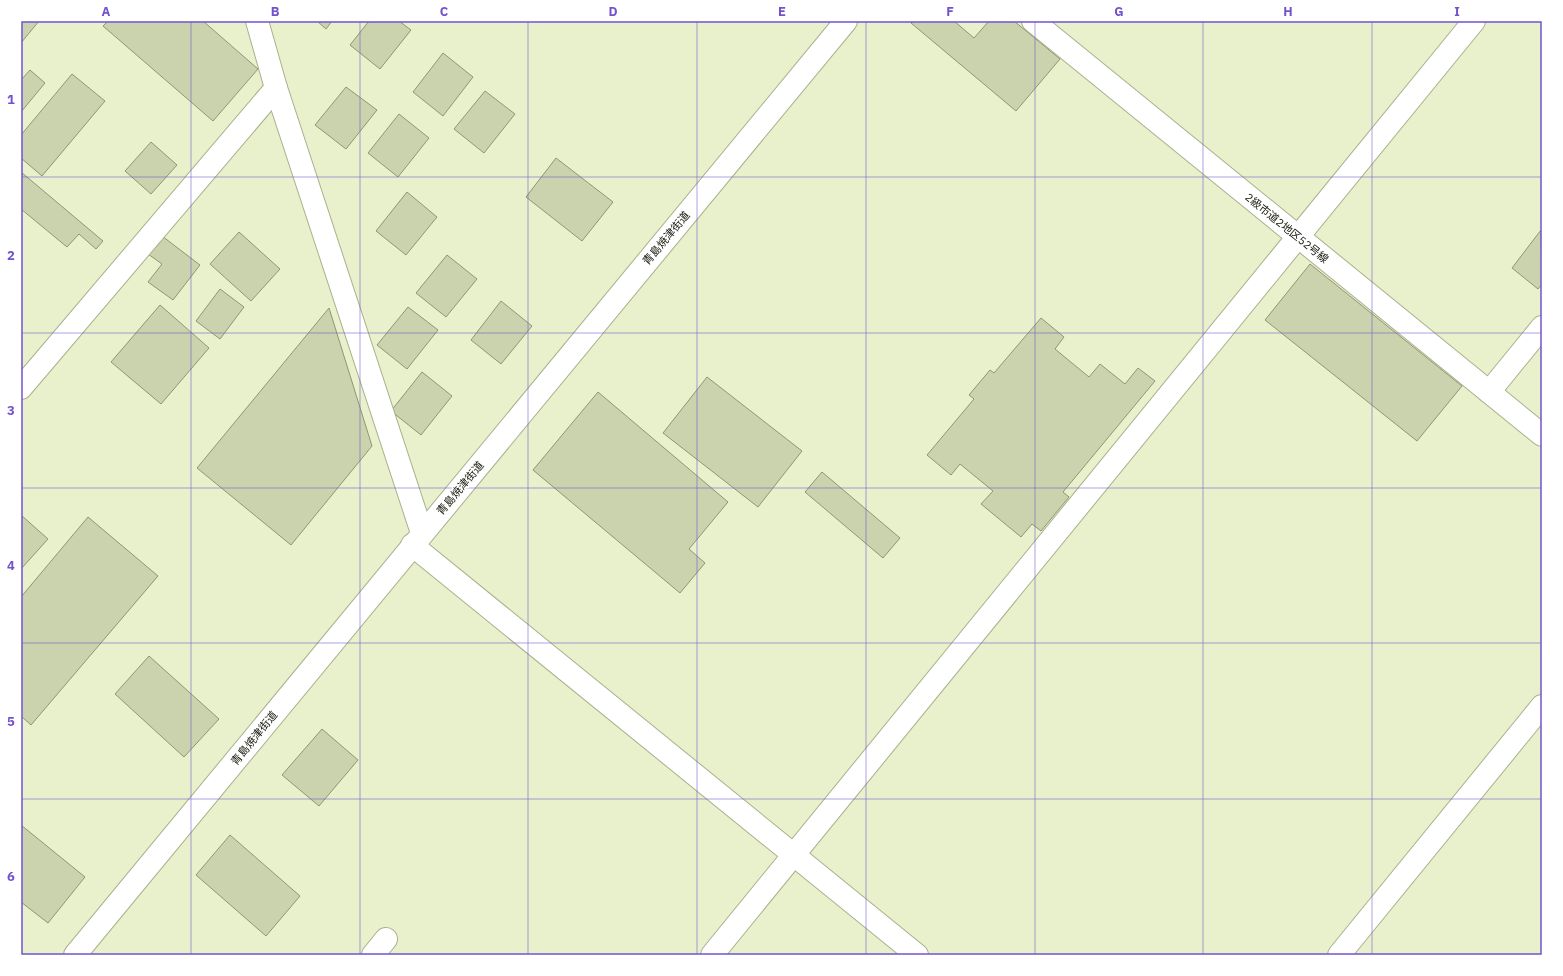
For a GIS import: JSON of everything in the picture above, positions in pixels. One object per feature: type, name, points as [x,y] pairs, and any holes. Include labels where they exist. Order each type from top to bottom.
[{"type":"street","points":[[256,21],[417,539],[794,855],[917,955]]},
{"type":"street","name":"青島焼津街道","points":[[75,955],[846,21]]},
{"type":"street","name":"2級市道2地区52号線","points":[[1033,21],[1542,434]]},
{"type":"street","points":[[712,955],[1474,21]]},
{"type":"street","points":[[21,388],[276,88]]},
{"type":"street","points":[[1489,392],[1542,327]]},
{"type":"street","points":[[1339,955],[1542,706]]},
{"type":"building","points":[[21,21],[39,21],[21,43]]},
{"type":"building","points":[[108,21],[203,21],[258,69],[213,121],[103,26]]},
{"type":"building","points":[[317,21],[332,21],[326,29]]},
{"type":"building","points":[[369,21],[399,21],[411,30],[380,69],[350,45]]},
{"type":"building","points":[[912,21],[954,21],[974,38],[989,21],[1014,21],[1060,59],[1016,111],[911,23]]},
{"type":"building","points":[[443,53],[473,77],[443,116],[413,92]]},
{"type":"building","points":[[30,70],[45,83],[21,112],[21,80]]},
{"type":"building","points":[[72,74],[105,101],[42,176],[21,158],[21,135]]},
{"type":"building","points":[[346,87],[377,110],[346,149],[315,125]]},
{"type":"building","points":[[485,91],[515,114],[484,153],[454,129]]},
{"type":"building","points":[[399,114],[429,138],[398,177],[368,153]]},
{"type":"building","points":[[151,142],[177,165],[151,194],[125,171]]},
{"type":"building","points":[[556,158],[613,202],[582,241],[526,197]]},
{"type":"building","points":[[21,172],[103,241],[96,249],[79,234],[67,247],[21,209]]},
{"type":"building","points":[[407,192],[437,217],[406,255],[376,231]]},
{"type":"building","points":[[1541,230],[1542,284],[1538,289],[1512,268]]},
{"type":"building","points":[[239,232],[280,269],[251,301],[210,264]]},
{"type":"building","points":[[162,236],[200,265],[173,300],[148,282],[162,264],[148,254]]},
{"type":"building","points":[[447,255],[477,279],[446,317],[416,293]]},
{"type":"building","points":[[1310,264],[1462,386],[1417,441],[1265,320]]},
{"type":"building","points":[[220,289],[244,307],[220,339],[196,321]]},
{"type":"building","points":[[501,301],[532,326],[501,364],[471,340]]},
{"type":"building","points":[[160,305],[209,348],[161,404],[111,362]]},
{"type":"building","points":[[408,307],[438,330],[407,369],[377,345]]},
{"type":"building","points":[[329,308],[372,446],[291,545],[197,468]]},
{"type":"building","points":[[1041,318],[1064,337],[1055,349],[1089,377],[1100,364],[1125,384],[1138,368],[1155,381],[1063,492],[1069,497],[1041,531],[1032,524],[1021,537],[981,504],[993,491],[960,464],[951,475],[927,455],[974,399],[969,395],[990,370],[994,373]]},
{"type":"building","points":[[422,372],[452,396],[421,435],[391,411]]},
{"type":"building","points":[[707,377],[802,451],[758,507],[663,433]]},
{"type":"building","points":[[598,392],[728,502],[689,549],[705,563],[680,593],[533,470]]},
{"type":"building","points":[[822,472],[900,538],[883,558],[805,492]]},
{"type":"building","points":[[21,515],[48,539],[21,569]]},
{"type":"building","points":[[88,517],[158,576],[31,725],[21,716],[21,597]]},
{"type":"building","points":[[149,656],[219,719],[184,757],[115,694]]},
{"type":"building","points":[[322,729],[358,760],[319,806],[282,775]]},
{"type":"building","points":[[21,825],[85,877],[48,923],[21,902]]},
{"type":"building","points":[[230,835],[300,896],[266,936],[196,875]]}]
